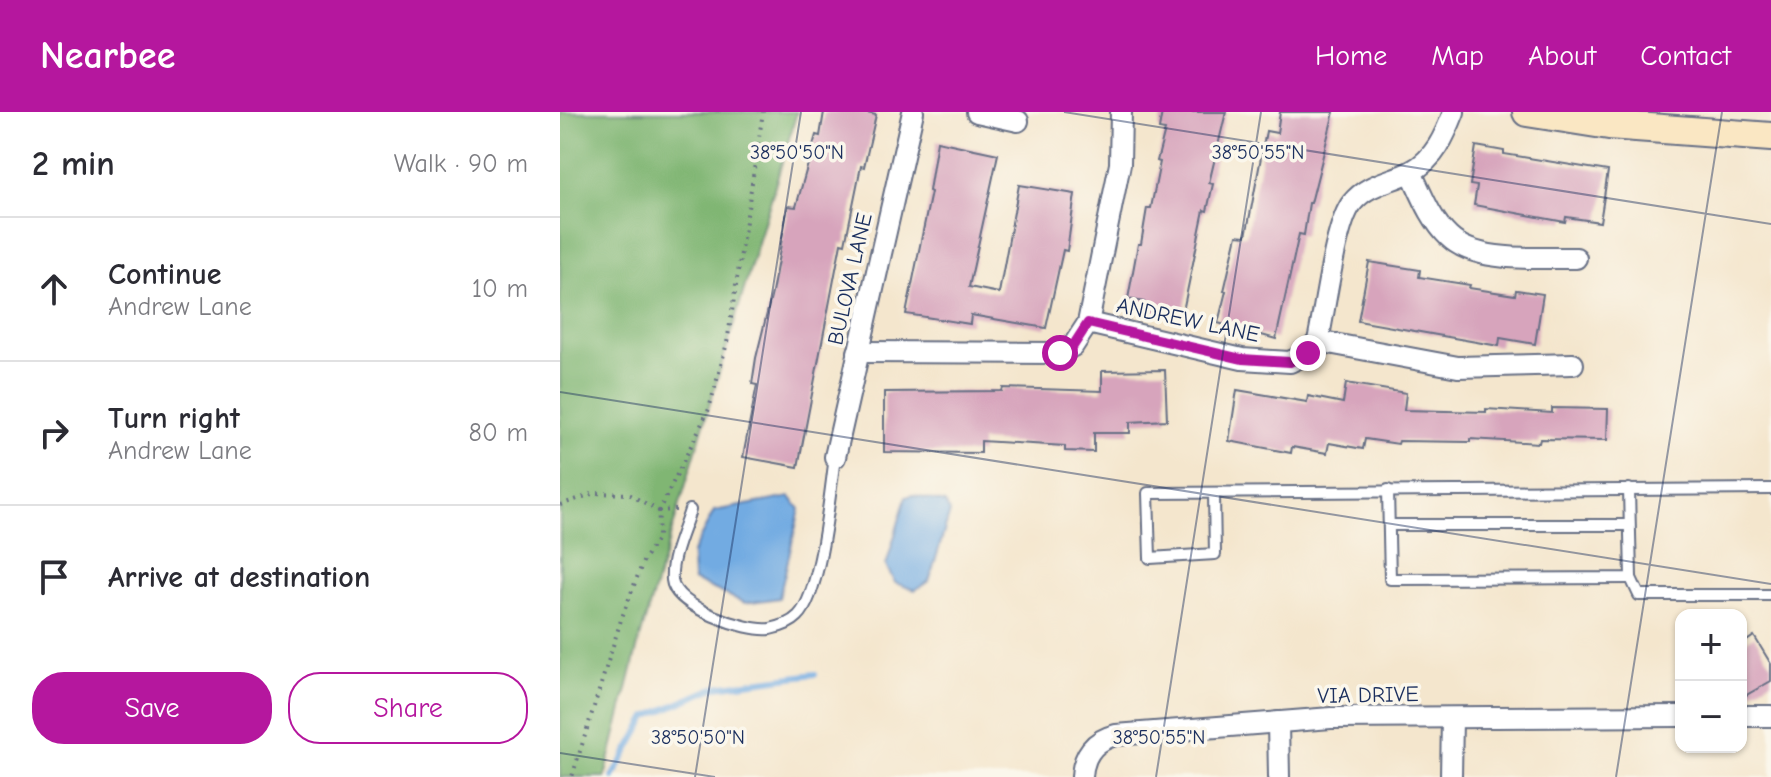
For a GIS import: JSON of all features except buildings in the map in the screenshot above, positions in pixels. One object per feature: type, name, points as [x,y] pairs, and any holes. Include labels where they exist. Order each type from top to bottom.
[{"type":"main road","points":[[1527,112],[1609,125],[1771,137]]},
{"type":"street","name":"BULOVA LANE","points":[[835,457],[913,112]]},
{"type":"street","points":[[977,112],[1018,121]]},
{"type":"street","name":"ANDREW LANE","points":[[858,352],[1060,353],[1073,346],[1088,323],[1120,164],[1121,112]]},
{"type":"street","points":[[1454,112],[1437,148],[1427,160],[1411,172],[1383,180],[1352,203],[1341,225],[1318,341],[1458,367],[1573,364]]},
{"type":"street","points":[[1411,172],[1431,212],[1449,238],[1473,251],[1502,256],[1576,258]]},
{"type":"street","name":"ANDREW LANE","points":[[1088,323],[1242,359],[1290,362],[1308,353],[1318,341]]},
{"type":"street","name":"VIA DRIVE","points":[[1082,777],[1085,757],[1094,745],[1105,738],[1331,718],[1675,716]]},
{"type":"street","points":[[1747,716],[1771,716]]},
{"type":"street","points":[[1451,777],[1452,718]]},
{"type":"street","points":[[1278,722],[1279,777]]},
{"type":"lane","points":[[690,510],[675,558],[672,582],[679,596],[691,605],[748,626],[769,629],[786,624],[799,615],[810,597],[835,457]]},
{"type":"lane","points":[[1629,489],[1631,578],[1639,595],[1771,595]]},
{"type":"lane","points":[[1214,494],[1215,554],[1150,558],[1148,493],[1771,489]]},
{"type":"lane","points":[[1388,490],[1390,579],[1631,578]]},
{"type":"lane","points":[[1389,525],[1629,525]]},
{"type":"path","points":[[572,777],[621,620],[644,559],[658,538],[659,511],[709,409],[727,343],[763,112]]},
{"type":"path","points":[[560,505],[595,493],[629,494],[659,511],[690,510]]},
{"type":"green space","points":[[560,112],[797,112],[639,641],[605,777],[560,777]]},
{"type":"water","points":[[912,495],[945,503],[950,512],[929,581],[915,590],[895,583],[886,566],[906,497]]},
{"type":"water","points":[[790,497],[800,509],[779,598],[745,603],[693,580],[692,553],[714,511]]},
{"type":"waterway","points":[[613,777],[647,717],[716,687],[815,674]]},
{"type":"route","points":[[1060,353],[1073,346],[1088,323],[1242,359],[1290,362],[1308,353]]}]
